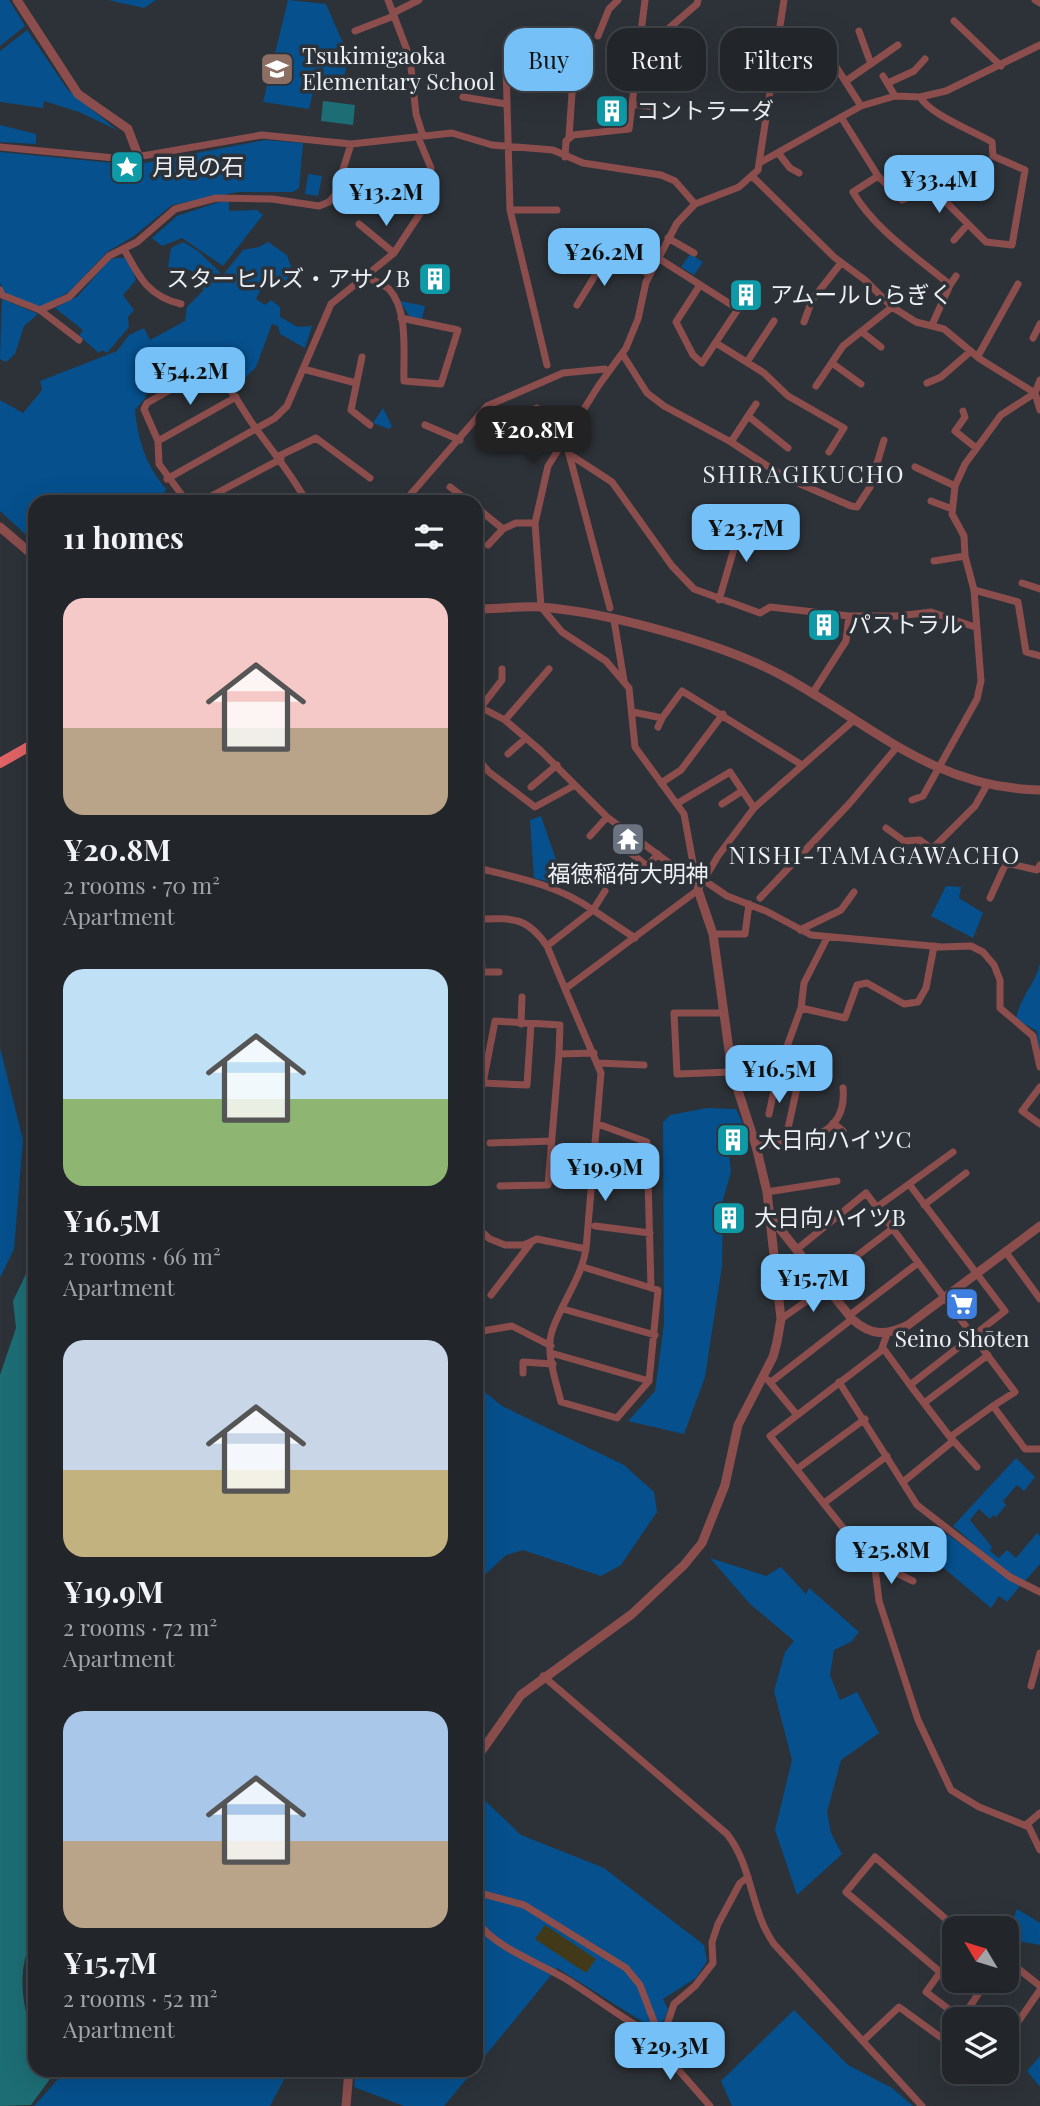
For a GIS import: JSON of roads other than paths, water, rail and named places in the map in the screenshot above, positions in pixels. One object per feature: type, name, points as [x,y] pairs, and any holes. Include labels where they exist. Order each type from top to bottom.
[{"type":"main road","points":[[0,763],[28,747]]},
{"type":"street","points":[[17,0],[78,94],[128,129],[139,158]]},
{"type":"street","points":[[167,479],[256,429],[288,406],[331,304],[394,253],[424,209],[431,168],[420,136],[410,58],[388,0]]},
{"type":"street","points":[[355,31],[393,15],[419,0]]},
{"type":"street","points":[[598,36],[609,9],[618,0]]},
{"type":"street","points":[[641,28],[645,0]]},
{"type":"street","points":[[669,28],[697,4],[698,0]]},
{"type":"street","points":[[483,1749],[521,1695],[543,1676],[632,1614],[684,1565],[702,1543],[725,1485],[738,1425],[767,1379],[782,1319],[767,1192],[757,1146],[732,1072],[713,934],[698,890],[684,814],[635,747],[629,688],[606,661],[562,632],[541,607],[535,523],[545,473],[608,372],[623,355],[638,319],[650,274],[668,238],[695,204],[739,187],[753,177],[761,162],[766,103],[784,0]]},
{"type":"street","points":[[1035,0],[1040,4]]},
{"type":"street","points":[[954,21],[1001,66]]},
{"type":"street","points":[[859,31],[871,64]]},
{"type":"street","points":[[846,82],[898,45]]},
{"type":"street","points":[[761,162],[861,106],[895,96],[920,97],[946,91],[1040,45]]},
{"type":"street","points":[[895,96],[886,80],[914,71],[925,59]]},
{"type":"street","points":[[837,68],[861,106]]},
{"type":"street","points":[[506,91],[510,210],[547,365]]},
{"type":"street","points":[[565,157],[572,91]]},
{"type":"street","points":[[569,137],[629,129],[634,91]]},
{"type":"street","points":[[463,97],[506,104]]},
{"type":"street","points":[[841,117],[878,176],[902,200],[930,186],[984,241],[1012,245],[1025,170],[993,156],[992,142],[949,117],[936,114],[920,97]]},
{"type":"street","points":[[632,104],[653,107]]},
{"type":"street","points":[[0,147],[139,158],[262,135],[351,144],[452,133],[506,146],[553,150],[583,163],[668,177],[675,181],[695,204]]},
{"type":"street","points":[[40,310],[69,297],[109,256],[124,249],[175,209],[216,198],[272,199],[319,206],[329,202],[335,195],[351,144]]},
{"type":"street","points":[[779,154],[799,173]]},
{"type":"street","points":[[941,198],[961,179],[954,160]]},
{"type":"street","points":[[909,169],[923,190]]},
{"type":"street","points":[[878,176],[853,192],[857,201],[889,233],[950,285]]},
{"type":"street","points":[[753,177],[841,263],[865,280],[892,307],[916,322],[944,329],[974,353],[1035,393],[1040,410]]},
{"type":"street","points":[[376,188],[425,203]]},
{"type":"street","points":[[510,210],[557,210]]},
{"type":"street","points":[[359,224],[394,253]]},
{"type":"street","points":[[954,240],[968,224]]},
{"type":"street","points":[[984,241],[986,231]]},
{"type":"street","points":[[668,238],[694,253]]},
{"type":"street","points":[[124,249],[147,289],[166,300],[181,304]]},
{"type":"street","points":[[597,251],[650,274]]},
{"type":"street","points":[[577,305],[607,256]]},
{"type":"street","points":[[658,258],[738,309],[702,363],[693,355],[676,322],[700,285]]},
{"type":"street","points":[[804,322],[812,300],[841,263]]},
{"type":"street","points":[[364,276],[388,288],[401,318],[404,381],[441,384],[458,330],[401,318]]},
{"type":"street","points":[[932,325],[956,276]]},
{"type":"street","points":[[927,383],[941,377],[974,353],[1018,284]]},
{"type":"street","points":[[0,290],[2,295],[40,310],[79,340]]},
{"type":"street","points":[[816,386],[843,346],[892,307]]},
{"type":"street","points":[[747,362],[774,321]]},
{"type":"street","points":[[1033,338],[1040,324]]},
{"type":"street","points":[[862,332],[881,347]]},
{"type":"street","points":[[716,343],[747,362],[788,396],[844,428],[829,452]]},
{"type":"street","points":[[623,355],[647,393],[664,406],[731,442],[784,477],[857,507],[870,487],[884,440]]},
{"type":"street","points":[[362,357],[351,410],[370,425]]},
{"type":"street","points":[[832,363],[862,384]]},
{"type":"street","points":[[303,369],[356,383]]},
{"type":"street","points":[[410,495],[481,412],[501,398],[563,373],[605,369],[608,372]]},
{"type":"street","points":[[181,495],[167,479],[159,464],[158,440],[145,406],[205,370],[218,375],[236,397],[256,429],[280,457],[300,495]]},
{"type":"street","points":[[912,800],[923,796],[977,699],[981,662],[975,627],[974,590],[965,555],[964,536],[951,514],[956,486],[976,449],[1001,415],[1035,393],[1040,380]]},
{"type":"street","points":[[158,440],[236,397]]},
{"type":"street","points":[[731,442],[756,404]]},
{"type":"street","points":[[503,421],[537,408],[545,440]]},
{"type":"street","points":[[963,411],[965,417],[955,431],[976,449]]},
{"type":"street","points":[[481,412],[559,447]]},
{"type":"street","points":[[748,416],[788,448]]},
{"type":"street","points":[[425,425],[460,439]]},
{"type":"street","points":[[212,495],[316,438],[370,478]]},
{"type":"street","points":[[565,439],[610,608]]},
{"type":"street","points":[[569,454],[612,482],[672,566],[694,589],[719,600],[760,613],[770,607],[849,616],[898,616],[931,612],[975,627]]},
{"type":"street","points":[[915,467],[956,486]]},
{"type":"street","points":[[450,487],[461,495]]},
{"type":"street","points":[[931,501],[952,509]]},
{"type":"street","points":[[483,513],[503,529]]},
{"type":"street","points":[[719,600],[743,518]]},
{"type":"street","points":[[488,544],[503,529],[516,523],[535,523]]},
{"type":"street","points":[[0,527],[28,550]]},
{"type":"street","points":[[933,561],[965,555]]},
{"type":"street","points":[[1022,583],[1040,589]]},
{"type":"street","points":[[974,590],[1018,602],[1026,652],[1040,656]]},
{"type":"street","points":[[483,609],[541,607],[614,620],[744,657],[937,768],[987,785],[1040,790]]},
{"type":"street","points":[[812,694],[846,641],[849,616]]},
{"type":"street","points":[[614,620],[624,681]]},
{"type":"street","points":[[483,701],[502,680],[502,669]]},
{"type":"street","points":[[505,720],[549,669]]},
{"type":"street","points":[[658,727],[682,691],[802,765]]},
{"type":"street","points":[[483,709],[505,720],[527,738],[607,817],[676,868],[695,872]]},
{"type":"street","points":[[633,712],[662,718]]},
{"type":"street","points":[[661,783],[681,771],[723,714]]},
{"type":"street","points":[[565,989],[698,890],[702,879],[754,808],[854,720]]},
{"type":"street","points":[[508,754],[527,738]]},
{"type":"street","points":[[760,898],[840,814],[897,747]]},
{"type":"street","points":[[483,765],[535,807],[575,785]]},
{"type":"street","points":[[531,787],[557,765]]},
{"type":"street","points":[[678,803],[730,772],[754,808]]},
{"type":"street","points":[[886,828],[904,841],[920,840],[932,849],[975,806],[987,785]]},
{"type":"street","points":[[722,804],[743,791]]},
{"type":"street","points":[[590,836],[607,817]]},
{"type":"street","points":[[626,830],[617,842],[647,866],[658,854]]},
{"type":"street","points":[[990,898],[1006,863],[1038,870],[1040,864]]},
{"type":"street","points":[[483,869],[570,894],[635,937]]},
{"type":"street","points":[[702,879],[727,896],[800,930],[827,937],[934,946],[971,946],[983,952],[994,965],[1000,980],[1000,1009],[1033,1036],[1040,1067]]},
{"type":"street","points":[[547,946],[593,910],[605,891]]},
{"type":"street","points":[[800,930],[841,910],[853,892]]},
{"type":"street","points":[[713,934],[745,934],[749,904]]},
{"type":"street","points":[[483,919],[512,918],[537,932],[547,946],[601,1073],[583,1267],[551,1333],[551,1350],[561,1402],[617,1418],[649,1381],[658,1290],[583,1267]]},
{"type":"street","points":[[769,1114],[778,1070],[801,1008],[804,983],[827,937]]},
{"type":"street","points":[[801,1008],[845,1018],[860,983],[867,983],[904,1004],[918,1002],[926,988],[934,946]]},
{"type":"street","points":[[483,972],[499,972]]},
{"type":"street","points":[[522,997],[522,1024]]},
{"type":"street","points":[[724,1013],[674,1013],[677,1074],[732,1072]]},
{"type":"street","points":[[500,1186],[548,1185],[560,1025],[495,1021],[483,1083],[527,1085],[531,1024]]},
{"type":"street","points":[[559,1054],[594,1053]]},
{"type":"street","points":[[598,1063],[644,1065]]},
{"type":"street","points":[[785,1142],[800,1074]]},
{"type":"street","points":[[1040,1087],[1022,1111],[1040,1124]]},
{"type":"street","points":[[757,1146],[809,1140],[833,1123],[841,1108],[843,1088]]},
{"type":"street","points":[[833,1123],[843,1131]]},
{"type":"street","points":[[598,1124],[647,1142],[651,1288]]},
{"type":"street","points":[[490,1143],[552,1141]]},
{"type":"street","points":[[877,1207],[953,1152]]},
{"type":"street","points":[[924,1205],[966,1174]]},
{"type":"street","points":[[767,1192],[837,1181]]},
{"type":"street","points":[[909,1184],[1005,1311],[910,1385]]},
{"type":"street","points":[[796,1250],[866,1193],[1015,1392],[993,1406],[903,1482]]},
{"type":"street","points":[[771,1217],[851,1317],[872,1332],[887,1334],[908,1325],[1040,1226]]},
{"type":"street","points":[[595,1226],[650,1233]]},
{"type":"street","points":[[782,1319],[892,1229]]},
{"type":"street","points":[[483,1233],[505,1245],[530,1243]]},
{"type":"street","points":[[491,1295],[530,1243],[537,1239],[586,1249]]},
{"type":"street","points":[[1005,1251],[1040,1299]]},
{"type":"street","points":[[767,1379],[918,1263]]},
{"type":"street","points":[[563,1309],[655,1335]]},
{"type":"street","points":[[483,1331],[512,1326],[551,1350],[649,1381]]},
{"type":"street","points":[[887,1334],[883,1348],[770,1436],[875,1568],[878,1601],[918,1720],[951,1790],[978,1807],[1026,1825],[1040,1850]]},
{"type":"street","points":[[883,1348],[952,1439],[977,1467]]},
{"type":"street","points":[[924,1403],[988,1355]]},
{"type":"street","points":[[523,1373],[523,1362],[553,1363]]},
{"type":"street","points":[[767,1379],[797,1415]]},
{"type":"street","points":[[839,1382],[865,1419],[917,1505],[1010,1577],[1040,1592]]},
{"type":"street","points":[[993,1406],[1025,1449],[1040,1449]]},
{"type":"street","points":[[797,1469],[865,1419]]},
{"type":"street","points":[[824,1503],[887,1456]]},
{"type":"street","points":[[875,1568],[888,1569],[913,1581]]},
{"type":"street","points":[[1031,1686],[1040,1653]]},
{"type":"street","points":[[543,1676],[727,1834],[740,1854],[763,1929],[922,2106]]},
{"type":"street","points":[[1026,1825],[1040,1812]]},
{"type":"street","points":[[940,1972],[846,1892],[875,1857],[942,1916]]},
{"type":"street","points":[[662,2039],[674,2004],[690,1992],[713,1963],[712,1942],[719,1924],[740,1882],[748,1877]]},
{"type":"street","points":[[483,1894],[524,1905],[626,1968],[640,1985],[672,2064],[710,2106]]},
{"type":"street","points":[[483,1929],[495,1942],[567,1980],[640,2029],[662,2039]]},
{"type":"street","points":[[942,1969],[926,1992],[946,2007]]},
{"type":"street","points":[[1019,1970],[1040,1988],[1019,2020]]},
{"type":"street","points":[[863,2041],[899,2007],[942,2038]]},
{"type":"street","points":[[346,2106],[348,2077]]},
{"type":"place","name":"Tsukimigaoka Elementary School","points":[[277,69]]},
{"type":"place","name":"コントラーダ","points":[[612,111]]},
{"type":"place","name":"月見の石","points":[[127,167]]},
{"type":"place","name":"スターヒルズ・アサノB","points":[[435,279]]},
{"type":"place","name":"アムールしらぎく","points":[[746,295]]},
{"type":"place","name":"パストラル","points":[[824,625]]},
{"type":"place","name":"福徳稲荷大明神","points":[[628,839]]},
{"type":"place","name":"大日向ハイツC","points":[[733,1140]]},
{"type":"place","name":"大日向ハイツB","points":[[729,1218]]},
{"type":"place","name":"Seino Shōten","points":[[962,1304]]},
{"type":"district","name":"SHIRAGIKUCHO","points":[[804,475]]},
{"type":"district","name":"NISHI-TAMAGAWACHO","points":[[875,856]]}]
